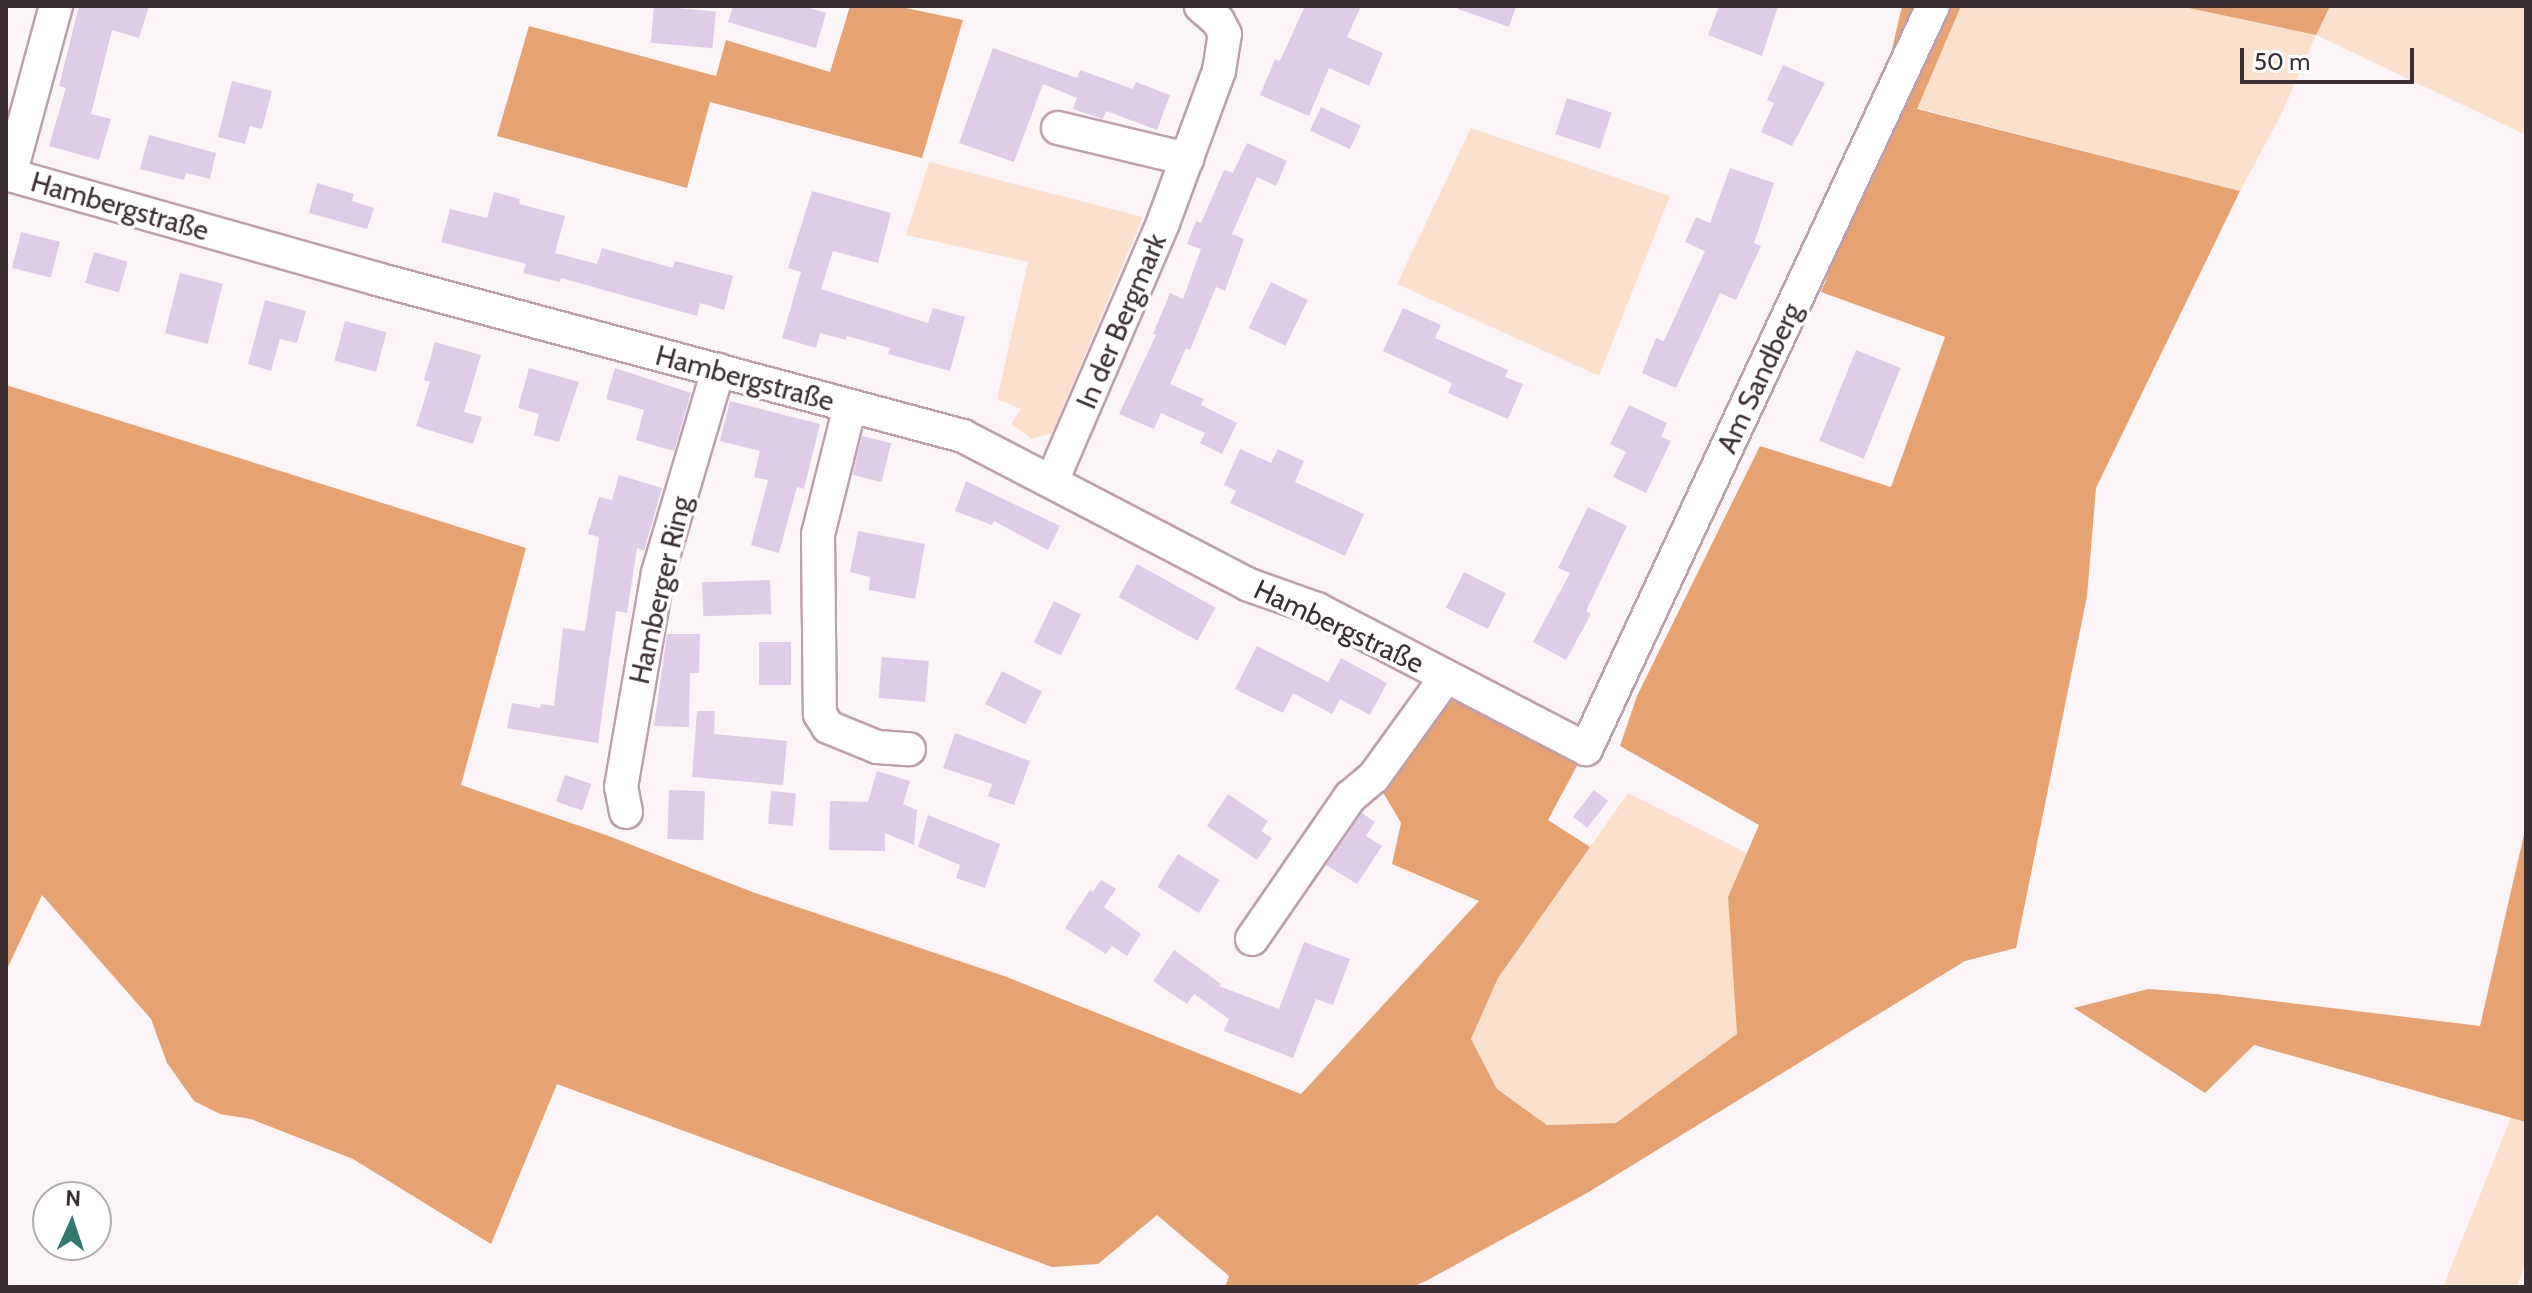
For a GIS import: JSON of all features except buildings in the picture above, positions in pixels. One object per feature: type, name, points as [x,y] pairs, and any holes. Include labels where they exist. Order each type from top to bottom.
[{"type":"street","points":[[8,175],[56,6]]},
{"type":"street","name":"In der Bergmark","points":[[1052,481],[1187,159],[1224,49],[1225,34],[1218,21],[1201,6]]},
{"type":"street","name":"Am Sandberg","points":[[1586,749],[1933,6]]},
{"type":"street","points":[[1058,128],[1187,159]]},
{"type":"street","name":"Hambergstraße","points":[[8,175],[377,279],[963,436],[1249,585],[1317,609],[1586,749]]},
{"type":"street","name":"Hamberger Ring","points":[[626,812],[621,787],[658,573],[718,370]]},
{"type":"street","points":[[850,406],[818,534],[820,714],[828,727],[877,747],[909,749]]},
{"type":"street","name":"Hambergstraße","points":[[1252,939],[1350,797],[1374,777],[1446,677]]},
{"type":"shaded area","points":[[850,6],[896,6],[963,20],[922,158],[710,102],[687,188],[497,136],[529,26],[716,76],[726,40],[830,72]]},
{"type":"shaded area","points":[[1902,6],[1961,6],[1917,109],[2240,191],[2096,488],[2087,596],[2016,948],[1965,961],[1587,1193],[1426,1281],[1412,1287],[1225,1287],[1229,1276],[1157,1215],[1098,1264],[1052,1267],[557,1084],[491,1244],[353,1159],[251,1119],[220,1114],[194,1101],[167,1063],[151,1019],[42,895],[6,971],[6,385],[526,548],[461,785],[606,835],[755,893],[1004,976],[1301,1094],[1479,901],[1392,864],[1401,823],[1374,777],[1446,677],[1586,749],[1548,820],[1590,847],[1498,978],[1471,1039],[1497,1089],[1547,1125],[1616,1123],[1737,1034],[1728,897],[1759,825],[1620,746],[1637,696],[1760,446],[1891,487],[1945,337],[1821,292],[1899,105],[1887,71]]},
{"type":"shaded area","points":[[1961,6],[2179,6],[2315,35],[2330,6],[2526,6],[2526,135],[2316,35],[2281,115],[2240,191],[1917,108]]},
{"type":"shaded area","points":[[2179,6],[2330,6],[2316,35]]},
{"type":"shaded area","points":[[1471,128],[1670,196],[1599,376],[1397,284]]},
{"type":"shaded area","points":[[929,162],[1143,217],[1052,433],[1032,439],[1011,424],[1021,409],[997,399],[1028,262],[906,235]]},
{"type":"shaded area","points":[[1628,793],[1747,853],[1728,897],[1737,1034],[1616,1123],[1547,1125],[1497,1089],[1471,1039],[1498,978]]},
{"type":"shaded area","points":[[2526,826],[2526,1122],[2254,1045],[2205,1093],[2074,1008],[2148,989],[2216,994],[2480,1026]]},
{"type":"shaded area","points":[[2512,1115],[2526,1122],[2526,1262],[2517,1287],[2443,1287]]}]
